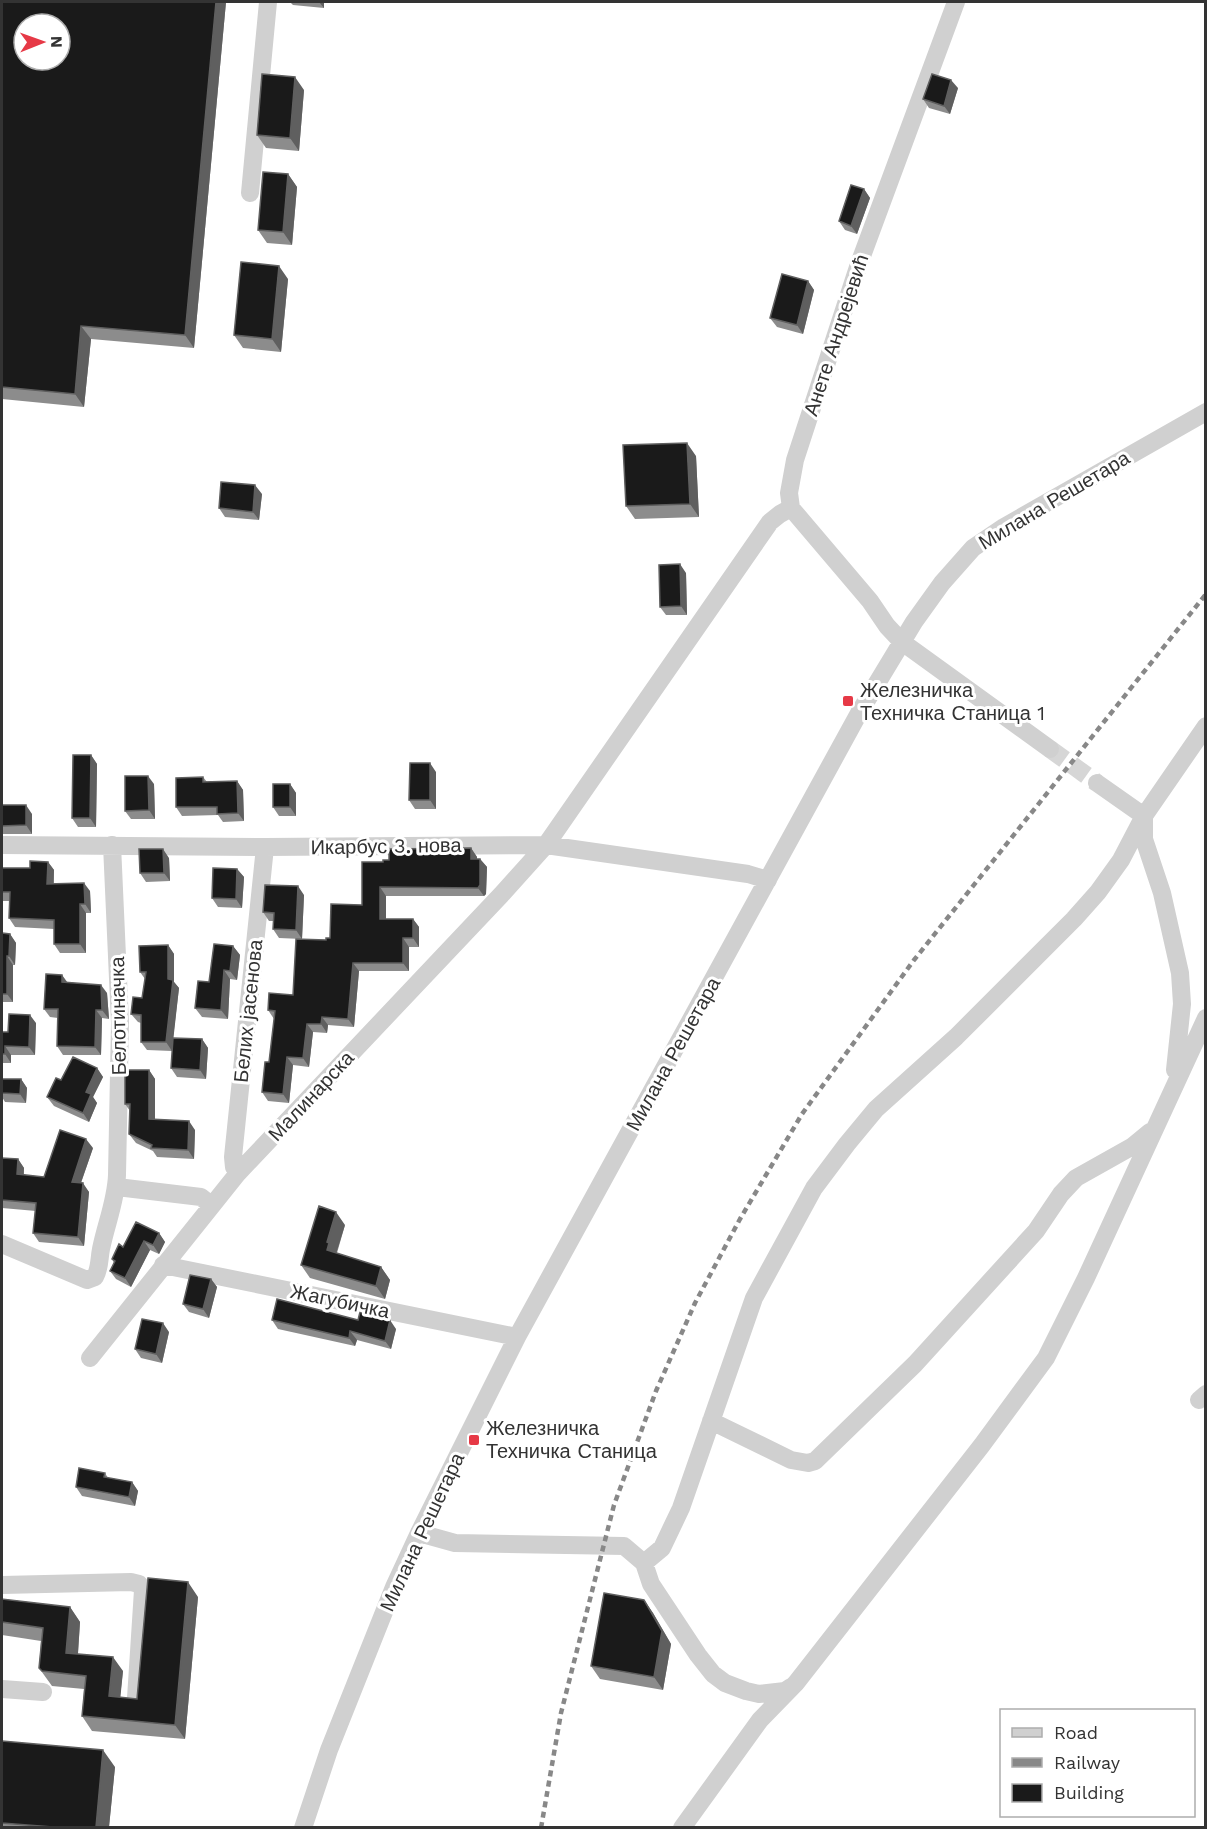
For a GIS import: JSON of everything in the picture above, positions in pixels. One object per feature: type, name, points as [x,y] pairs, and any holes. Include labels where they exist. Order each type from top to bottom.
[{"type":"street","points":[[250,193],[268,2]]},
{"type":"street","name":"Анете Андрејевић","points":[[792,508],[789,493],[795,460],[859,264],[956,2]]},
{"type":"street","name":"Милана Решетара","points":[[303,1827],[329,1750],[394,1587],[517,1337],[859,713],[902,642],[942,583],[973,548],[1013,522],[1206,412]]},
{"type":"street","points":[[792,508],[902,642],[1050,749]]},
{"type":"street","name":"Малинарска","points":[[90,1358],[238,1173],[546,845],[770,522],[792,508]]},
{"type":"street","points":[[644,1563],[662,1548],[681,1508],[754,1298],[814,1188],[876,1109],[956,1036],[1074,919],[1098,892],[1121,860],[1144,816],[1206,726]]},
{"type":"street","points":[[1097,783],[1144,816]]},
{"type":"street","points":[[1144,816],[1144,839],[1162,893],[1180,973],[1182,1004],[1172,1090]]},
{"type":"street","name":"Икарбус 3. нова","points":[[2,845],[265,847],[546,845],[748,874],[768,880]]},
{"type":"street","name":"Белотиначка","points":[[2,1244],[87,1280],[95,1277],[117,1187],[120,1023],[112,845]]},
{"type":"street","name":"Белих јасенова","points":[[238,1173],[234,1167],[233,1157],[265,847]]},
{"type":"street","points":[[682,1827],[760,1720],[796,1683],[982,1445],[1046,1358],[1086,1278],[1206,1018]]},
{"type":"street","points":[[1191,1048],[1206,1060]]},
{"type":"street","points":[[711,1422],[791,1460],[808,1463],[815,1461],[922,1356],[1036,1231],[1061,1194],[1076,1178],[1133,1146],[1153,1130]]},
{"type":"street","points":[[117,1187],[201,1197],[211,1205]]},
{"type":"street","name":"Жагубичка","points":[[164,1264],[517,1337]]},
{"type":"street","points":[[419,1533],[455,1543],[624,1546],[644,1563],[651,1584],[713,1674],[725,1683],[759,1694],[785,1691],[796,1683]]},
{"type":"street","points":[[2,1585],[132,1581],[139,1584],[143,1590],[136,1698]]},
{"type":"street","points":[[2,1689],[43,1692]]},
{"type":"building","points":[[2,2],[216,2],[185,335],[81,326],[75,394],[2,387]]},
{"type":"building","points":[[262,74],[295,77],[290,138],[257,135]]},
{"type":"building","points":[[932,74],[951,80],[944,106],[923,99]]},
{"type":"building","points":[[263,172],[288,174],[283,232],[258,230]]},
{"type":"building","points":[[851,185],[864,189],[851,226],[839,221]]},
{"type":"building","points":[[241,262],[279,266],[272,339],[234,335]]},
{"type":"building","points":[[782,274],[808,281],[797,325],[770,318]]},
{"type":"building","points":[[687,443],[690,504],[626,506],[623,445]]},
{"type":"building","points":[[221,482],[255,485],[253,512],[219,508]]},
{"type":"building","points":[[680,564],[681,606],[660,607],[659,565]]},
{"type":"building","points":[[73,755],[91,755],[90,818],[72,818]]},
{"type":"building","points":[[410,763],[430,763],[430,800],[409,800]]},
{"type":"building","points":[[125,776],[148,776],[149,810],[125,811]]},
{"type":"building","points":[[203,777],[203,782],[237,781],[238,813],[217,814],[217,807],[176,807],[176,778]]},
{"type":"building","points":[[273,784],[290,784],[290,807],[273,807]]},
{"type":"building","points":[[2,805],[26,805],[26,825],[2,826]]},
{"type":"building","points":[[471,848],[471,859],[480,859],[478,888],[380,887],[380,919],[413,919],[413,938],[403,938],[403,963],[353,963],[348,1019],[322,1017],[321,1024],[307,1024],[303,1058],[287,1057],[283,1094],[262,1092],[265,1062],[269,1062],[275,1011],[268,1010],[269,993],[293,995],[296,939],[326,940],[330,938],[331,904],[362,905],[362,862],[389,860],[389,849]]},
{"type":"building","points":[[139,849],[163,849],[164,873],[140,873]]},
{"type":"building","points":[[30,861],[48,862],[47,884],[84,883],[85,904],[80,904],[80,944],[54,944],[54,920],[9,918],[10,892],[2,892],[2,868],[30,868]]},
{"type":"building","points":[[213,868],[237,869],[236,899],[212,898]]},
{"type":"building","points":[[265,885],[298,886],[296,930],[273,929],[274,913],[263,912]]},
{"type":"building","points":[[2,933],[10,934],[9,956],[7,956],[7,994],[2,994]]},
{"type":"building","points":[[214,944],[233,946],[230,971],[224,970],[221,1010],[195,1008],[198,981],[209,982]]},
{"type":"building","points":[[168,945],[168,979],[173,980],[166,1042],[141,1042],[141,1015],[131,1014],[133,997],[142,998],[146,972],[140,972],[139,946]]},
{"type":"building","points":[[46,974],[62,975],[62,982],[101,985],[102,1010],[96,1010],[95,1047],[57,1046],[58,1009],[44,1009]]},
{"type":"building","points":[[9,1014],[30,1015],[29,1047],[5,1046],[5,1054],[2,1054],[2,1032],[8,1032]]},
{"type":"building","points":[[173,1038],[202,1039],[200,1070],[171,1068]]},
{"type":"building","points":[[73,1057],[97,1068],[86,1092],[91,1094],[83,1113],[47,1097],[56,1078],[61,1080]]},
{"type":"building","points":[[125,1070],[149,1070],[149,1119],[189,1121],[188,1150],[151,1148],[152,1145],[129,1134],[130,1104],[125,1104]]},
{"type":"building","points":[[2,1079],[21,1079],[20,1094],[2,1093]]},
{"type":"building","points":[[60,1130],[86,1139],[72,1182],[83,1183],[78,1237],[33,1233],[36,1203],[2,1200],[2,1158],[18,1159],[17,1174],[44,1177]]},
{"type":"building","points":[[319,1206],[336,1212],[327,1242],[329,1243],[327,1250],[381,1267],[376,1286],[301,1265]]},
{"type":"building","points":[[136,1222],[159,1233],[153,1245],[144,1241],[125,1278],[110,1271],[115,1261],[112,1259],[119,1244],[123,1247]]},
{"type":"building","points":[[190,1275],[211,1279],[203,1309],[183,1304]]},
{"type":"building","points":[[277,1299],[358,1320],[360,1312],[390,1320],[385,1341],[350,1331],[349,1338],[272,1320]]},
{"type":"building","points":[[142,1319],[163,1323],[156,1354],[135,1349]]},
{"type":"building","points":[[79,1468],[105,1473],[104,1477],[132,1482],[129,1497],[76,1487]]},
{"type":"building","points":[[148,1578],[188,1582],[175,1725],[82,1716],[86,1676],[42,1671],[39,1668],[43,1628],[2,1622],[2,1599],[70,1607],[66,1653],[113,1657],[109,1696],[137,1699]]},
{"type":"building","points":[[604,1593],[644,1600],[662,1631],[654,1677],[591,1666]]},
{"type":"building","points":[[2,1741],[103,1750],[96,1827],[53,1827],[2,1823]]},
{"type":"tunnel","points":[[1050,749],[1097,783]]},
{"type":"railway","points":[[541,1828],[561,1713],[614,1505],[656,1391],[695,1303],[740,1219],[802,1114],[914,960],[1206,594]]},
{"type":"place","name":"Железничка Техничка Станица 1","points":[[848,701]]},
{"type":"place","name":"Железничка Техничка Станица","points":[[474,1440]]}]
